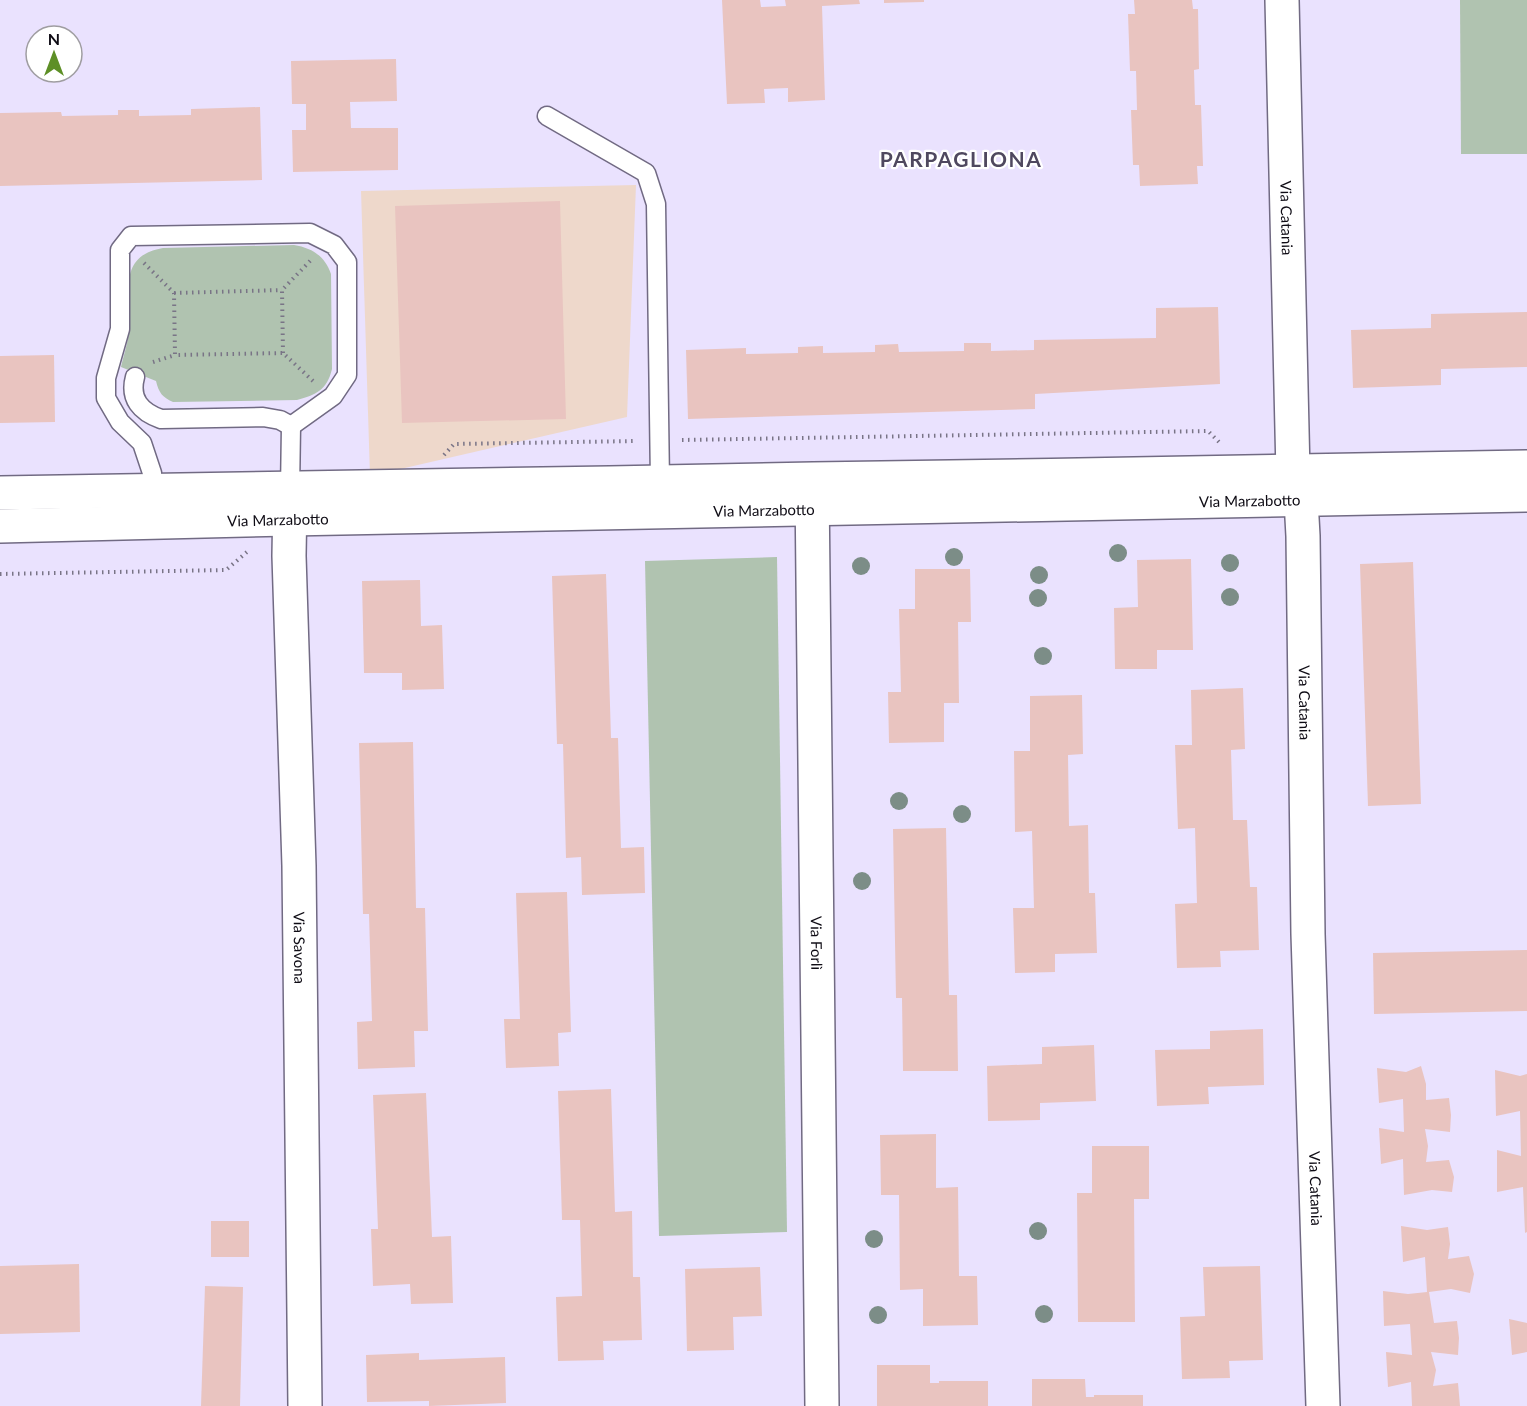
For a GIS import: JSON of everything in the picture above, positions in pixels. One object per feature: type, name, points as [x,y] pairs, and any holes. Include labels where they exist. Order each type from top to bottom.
[{"type":"street","name":"Via Catania","points":[[1282,0],[1323,1406]]},
{"type":"street","name":"Via Marzabotto","points":[[1297,486],[1527,466]]},
{"type":"street","name":"Via Marzabotto","points":[[0,494],[153,492],[289,517],[660,482],[812,494]]},
{"type":"street","name":"Via Marzabotto","points":[[0,526],[289,517],[812,494],[1297,486],[1527,495]]},
{"type":"street","name":"Via Forlì","points":[[812,494],[822,1406]]},
{"type":"street","name":"Via Savona","points":[[289,517],[299,866],[305,1406]]},
{"type":"lane","points":[[547,116],[646,173],[656,204],[660,482]]},
{"type":"lane","points":[[153,492],[152,472],[142,443],[120,422],[106,398],[106,378],[120,329],[120,250],[130,236],[310,233],[334,244],[347,261],[347,375],[330,398],[291,426]]},
{"type":"lane","points":[[135,377],[133,395],[137,404],[152,415],[161,418],[263,417],[280,420],[291,426]]},
{"type":"lane","points":[[289,517],[291,426]]},
{"type":"path","points":[[174,293],[282,290],[330,242]]},
{"type":"path","points":[[125,243],[174,293],[175,355],[283,353],[330,398]]},
{"type":"path","points":[[282,290],[283,353]]},
{"type":"path","points":[[0,574],[226,570],[289,517]]},
{"type":"shaded area","points":[[636,185],[627,417],[370,476],[361,191]]},
{"type":"green space","points":[[1460,0],[1527,0],[1527,154],[1461,154]]},
{"type":"green space","points":[[294,245],[307,248],[317,254],[325,262],[331,274],[332,369],[327,382],[320,390],[297,400],[173,402],[162,394],[156,381],[121,367],[129,330],[129,279],[138,259],[148,252],[163,248]]},
{"type":"green space","points":[[777,557],[787,1232],[659,1236],[645,561]]},
{"type":"building","points":[[722,0],[760,0],[761,7],[786,6],[785,0],[859,0],[860,4],[822,6],[825,100],[788,102],[788,88],[764,89],[765,103],[727,104]]},
{"type":"building","points":[[884,0],[924,0],[924,2],[884,3]]},
{"type":"building","points":[[1134,0],[1192,0],[1193,9],[1198,9],[1199,69],[1194,70],[1195,105],[1201,105],[1203,166],[1197,166],[1198,184],[1140,186],[1139,165],[1133,165],[1131,110],[1137,110],[1136,71],[1130,71],[1128,14],[1135,14]]},
{"type":"building","points":[[396,59],[397,101],[350,102],[351,128],[398,128],[398,170],[293,172],[292,130],[306,130],[306,104],[292,104],[291,61]]},
{"type":"building","points":[[260,107],[262,180],[0,186],[0,113],[61,112],[62,116],[118,115],[118,110],[139,110],[139,116],[191,115],[191,109]]},
{"type":"building","points":[[560,201],[566,419],[402,423],[395,206]]},
{"type":"building","points":[[1218,307],[1220,384],[1035,394],[1035,409],[688,419],[686,350],[746,348],[746,354],[798,353],[798,347],[823,346],[823,353],[875,352],[875,345],[898,344],[899,352],[964,351],[964,343],[991,343],[991,351],[1034,350],[1034,340],[1156,338],[1156,308]]},
{"type":"building","points":[[1527,312],[1527,367],[1441,369],[1441,385],[1353,388],[1351,330],[1431,328],[1431,314]]},
{"type":"building","points":[[54,355],[55,422],[0,423],[0,356]]},
{"type":"building","points":[[1191,559],[1193,650],[1157,650],[1157,669],[1115,669],[1114,608],[1138,607],[1137,560]]},
{"type":"building","points":[[1413,562],[1421,804],[1368,806],[1360,564]]},
{"type":"building","points":[[915,569],[970,569],[971,622],[958,622],[959,703],[944,703],[944,742],[889,743],[888,692],[901,692],[899,609],[915,609]]},
{"type":"building","points":[[606,574],[611,738],[618,738],[621,848],[644,847],[645,893],[582,895],[581,857],[566,858],[563,744],[557,744],[552,576]]},
{"type":"building","points":[[420,580],[421,626],[442,625],[444,689],[402,690],[402,673],[364,673],[362,581]]},
{"type":"building","points":[[1243,688],[1245,749],[1231,750],[1233,820],[1247,820],[1250,887],[1257,887],[1259,950],[1220,951],[1221,967],[1177,968],[1175,904],[1197,903],[1195,828],[1178,829],[1175,745],[1192,745],[1191,690]]},
{"type":"building","points":[[1082,695],[1083,754],[1068,755],[1069,826],[1088,825],[1089,893],[1095,893],[1097,953],[1055,954],[1055,972],[1015,973],[1013,908],[1034,908],[1032,831],[1015,832],[1014,751],[1030,751],[1030,696]]},
{"type":"building","points":[[413,742],[416,908],[425,908],[428,1031],[414,1031],[415,1067],[358,1069],[357,1022],[372,1021],[369,914],[363,914],[359,743]]},
{"type":"building","points":[[946,828],[949,995],[957,995],[958,1071],[903,1071],[902,998],[896,998],[893,829]]},
{"type":"building","points":[[567,892],[571,1032],[558,1033],[559,1066],[506,1068],[504,1019],[520,1019],[516,893]]},
{"type":"building","points":[[1527,950],[1527,1011],[1374,1014],[1373,953]]},
{"type":"building","points":[[1263,1029],[1264,1085],[1208,1087],[1209,1104],[1157,1106],[1155,1050],[1210,1049],[1210,1031]]},
{"type":"building","points":[[1094,1045],[1096,1101],[1040,1103],[1040,1120],[988,1121],[987,1066],[1042,1064],[1042,1047]]},
{"type":"building","points":[[1421,1066],[1426,1084],[1426,1100],[1449,1098],[1451,1115],[1450,1132],[1425,1129],[1428,1146],[1426,1162],[1449,1160],[1454,1177],[1452,1192],[1432,1190],[1404,1195],[1403,1159],[1381,1164],[1379,1128],[1404,1132],[1403,1099],[1379,1103],[1377,1068],[1406,1072]]},
{"type":"building","points":[[1495,1070],[1520,1076],[1527,1074],[1527,1232],[1525,1233],[1523,1187],[1497,1192],[1497,1150],[1521,1156],[1520,1111],[1496,1116]]},
{"type":"building","points":[[611,1089],[615,1212],[632,1211],[633,1277],[640,1277],[642,1340],[603,1341],[604,1360],[558,1361],[556,1297],[582,1296],[580,1220],[562,1220],[558,1091]]},
{"type":"building","points":[[426,1093],[432,1237],[451,1236],[453,1303],[411,1304],[410,1284],[373,1286],[371,1229],[378,1229],[373,1095]]},
{"type":"building","points":[[936,1134],[936,1188],[958,1187],[959,1276],[977,1276],[978,1325],[923,1326],[923,1289],[900,1290],[899,1195],[881,1195],[880,1135]]},
{"type":"building","points":[[1092,1146],[1149,1146],[1149,1199],[1134,1199],[1135,1322],[1078,1322],[1077,1193],[1092,1193]]},
{"type":"building","points":[[211,1221],[249,1221],[249,1257],[211,1257]]},
{"type":"building","points":[[1401,1226],[1427,1230],[1448,1227],[1450,1244],[1448,1259],[1469,1256],[1474,1274],[1470,1293],[1451,1289],[1429,1292],[1434,1323],[1457,1321],[1459,1338],[1458,1355],[1431,1352],[1436,1370],[1433,1386],[1458,1383],[1460,1406],[1412,1406],[1411,1382],[1388,1387],[1386,1352],[1412,1355],[1410,1324],[1384,1326],[1383,1291],[1408,1294],[1427,1292],[1425,1257],[1403,1262]]},
{"type":"building","points":[[79,1264],[80,1332],[0,1334],[0,1266]]},
{"type":"building","points":[[1260,1266],[1263,1360],[1229,1361],[1230,1378],[1182,1379],[1180,1317],[1205,1316],[1203,1267]]},
{"type":"building","points":[[760,1267],[762,1316],[733,1317],[734,1350],[687,1351],[685,1269]]},
{"type":"building","points":[[205,1286],[243,1287],[240,1406],[201,1406]]},
{"type":"building","points":[[1509,1319],[1527,1323],[1527,1352],[1512,1355]]},
{"type":"building","points":[[419,1353],[419,1360],[505,1357],[506,1403],[429,1406],[429,1401],[367,1402],[366,1355]]},
{"type":"building","points":[[877,1365],[930,1365],[930,1383],[988,1381],[988,1406],[877,1406]]},
{"type":"building","points":[[1032,1379],[1085,1379],[1086,1397],[1143,1395],[1143,1406],[1032,1406]]},
{"type":"district","name":"PARPAGLIONA","points":[[961,158]]}]
